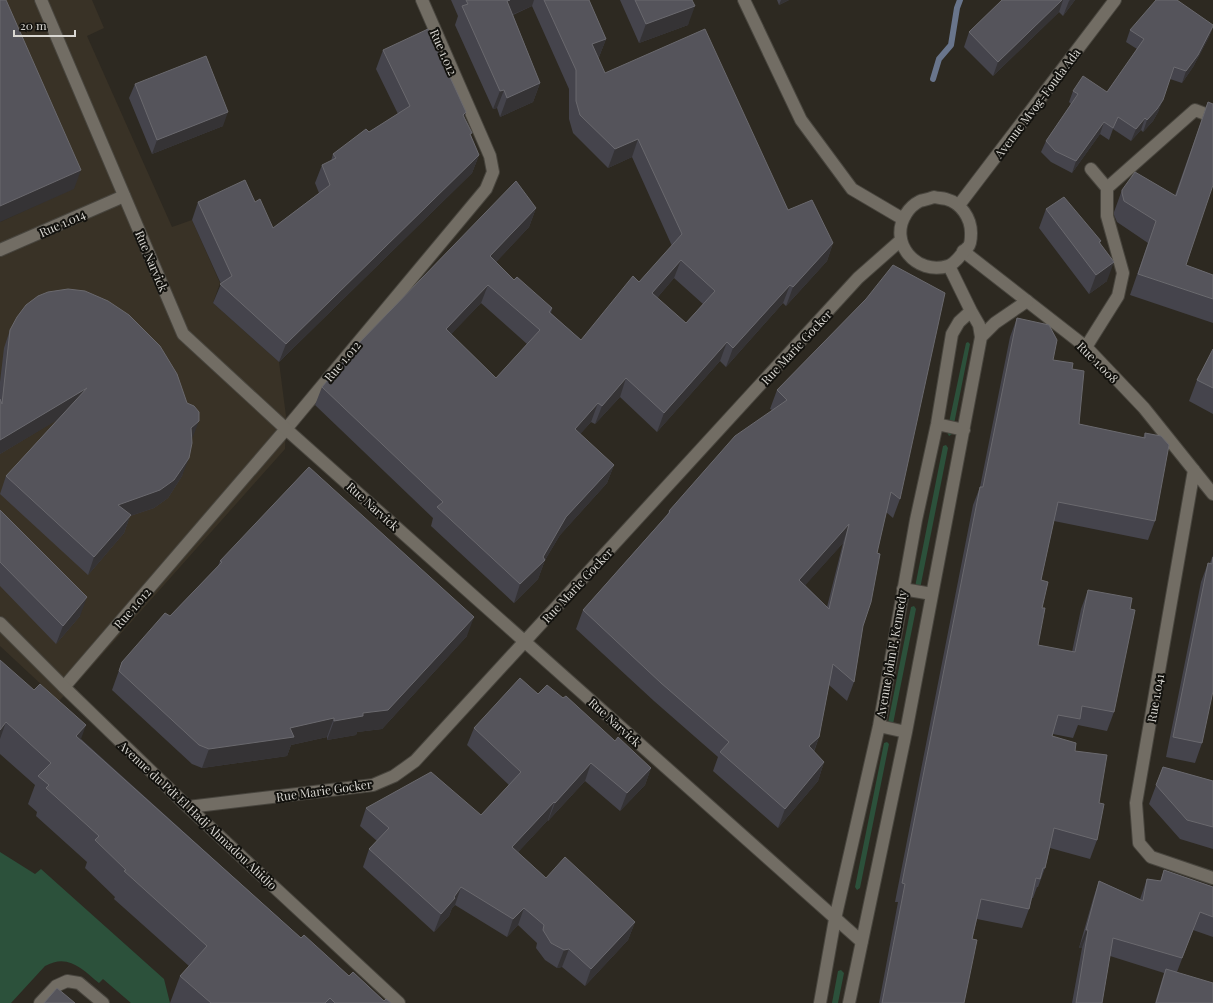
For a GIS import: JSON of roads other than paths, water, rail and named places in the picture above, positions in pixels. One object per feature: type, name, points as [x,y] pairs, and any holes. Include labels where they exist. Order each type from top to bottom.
[{"type":"street","name":"Rue Narvick","points":[[41,0],[182,334],[286,429],[862,942]]},
{"type":"street","name":"Rue 1.012","points":[[64,687],[286,429],[486,189],[493,172],[490,156],[422,0]]},
{"type":"street","points":[[744,0],[801,120],[852,189],[903,219]]},
{"type":"street","name":"Avenue Mvog-Fouda Ada","points":[[959,205],[1115,0]]},
{"type":"street","points":[[1107,188],[1195,110],[1213,117]]},
{"type":"street","points":[[1086,347],[1118,296],[1123,273],[1107,216],[1107,188],[1091,168]]},
{"type":"street","name":"Rue 1.014","points":[[0,250],[124,196]]},
{"type":"street","points":[[934,197],[947,199],[959,205],[967,216],[971,225],[972,235],[969,246],[963,251],[957,260],[949,266],[934,268],[925,266],[910,257],[904,249],[900,231],[903,219],[909,209],[919,202],[934,197]]},
{"type":"street","name":"Rue Marie Gocker","points":[[188,807],[373,785],[394,776],[415,761],[858,278],[901,240]]},
{"type":"street","name":"Rue 1.008","points":[[963,251],[1086,347],[1144,408],[1213,494]]},
{"type":"street","points":[[849,1003],[906,732],[981,337],[979,325],[949,266]]},
{"type":"street","points":[[981,337],[994,323],[1027,301]]},
{"type":"street","name":"Avenue John F. Kennedy","points":[[820,1003],[835,918],[879,726],[916,520],[937,424],[952,334],[959,322],[971,311]]},
{"type":"street","points":[[937,424],[964,430]]},
{"type":"street","name":"Rue 1.041","points":[[1194,470],[1136,803],[1140,843],[1151,857],[1213,878]]},
{"type":"street","points":[[903,589],[932,594]]},
{"type":"street","name":"Avenue du Pdt El Hadj Ahmadou Ahidjo","points":[[0,623],[188,807],[398,1003]]},
{"type":"street","points":[[879,726],[906,732]]},
{"type":"street","points":[[40,1003],[56,986],[67,981],[79,983],[103,1003]]},
{"type":"waterway","points":[[933,79],[939,59],[951,45],[957,8],[960,0]]}]
